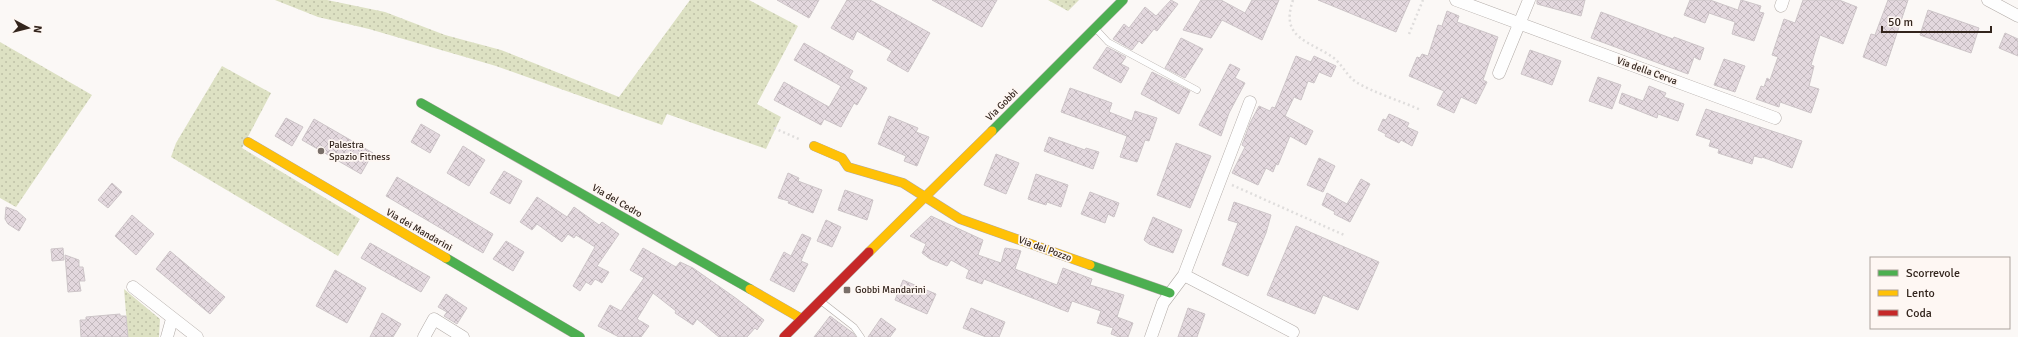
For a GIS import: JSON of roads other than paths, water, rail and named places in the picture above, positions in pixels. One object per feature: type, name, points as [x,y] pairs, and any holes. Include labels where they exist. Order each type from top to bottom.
[{"type":"street","name":"Via Gobbi","points":[[784,337],[1123,0]]},
{"type":"street","name":"Via della Cerva","points":[[1456,0],[1775,118]]},
{"type":"street","points":[[1499,73],[1529,0]]},
{"type":"street","points":[[1988,0],[2017,14]]},
{"type":"street","points":[[1151,337],[1163,303],[1170,293],[1179,285],[1184,275],[1250,102]]},
{"type":"street","name":"Via del Cedro","points":[[421,103],[802,319]]},
{"type":"street","name":"Via dei Mandarini","points":[[248,142],[580,337]]},
{"type":"street","points":[[814,146],[842,158],[848,167],[903,183],[924,197]]},
{"type":"street","name":"Via del Pozzo","points":[[924,197],[960,219],[1170,293]]},
{"type":"street","points":[[1184,275],[1293,332]]},
{"type":"street","points":[[133,287],[172,319],[197,337]]},
{"type":"street","points":[[167,337],[172,319]]},
{"type":"street","points":[[424,337],[434,319],[463,337]]},
{"type":"lane","points":[[1095,28],[1108,42],[1197,90]]},
{"type":"lane","points":[[820,301],[854,327],[861,337]]},
{"type":"place","name":"Palestra Spazio Fitness","points":[[321,151]]},
{"type":"place","name":"Gobbi Mandarini","points":[[847,290]]}]
